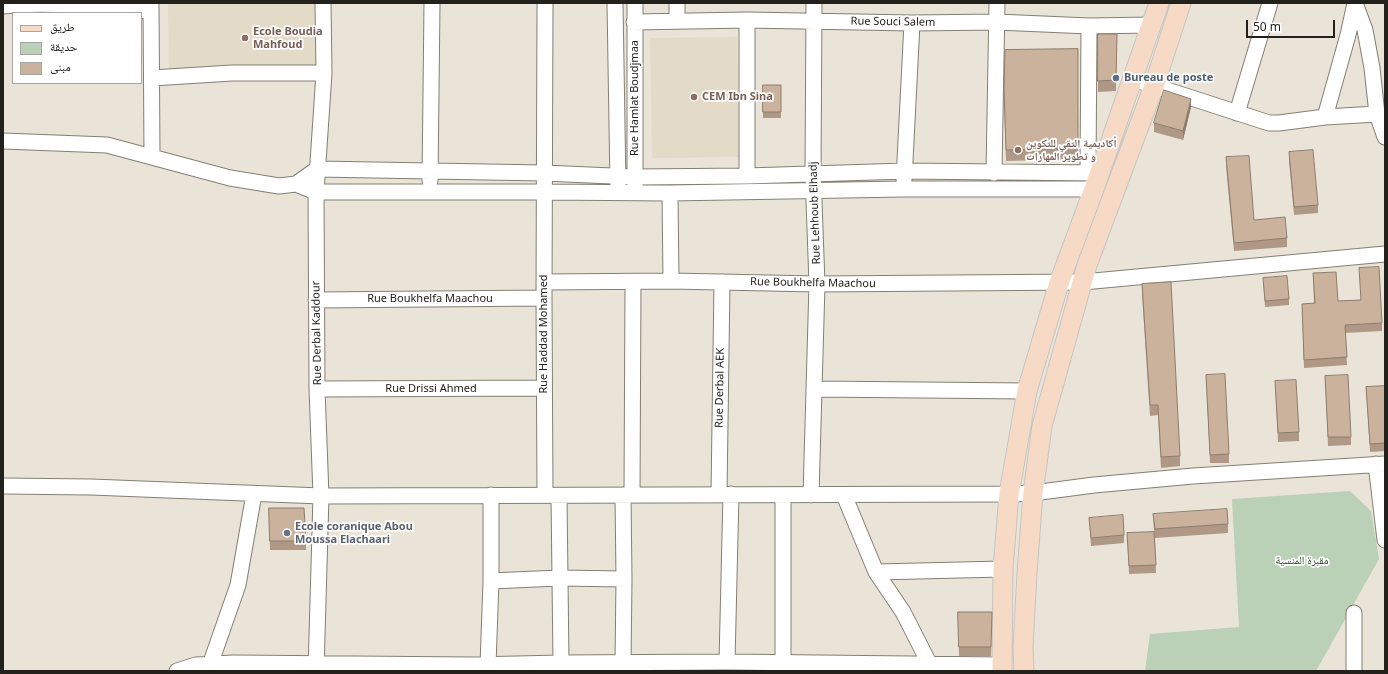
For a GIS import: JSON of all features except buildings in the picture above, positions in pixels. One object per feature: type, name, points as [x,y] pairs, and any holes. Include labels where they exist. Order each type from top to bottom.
[{"type":"main road","points":[[1002,668],[1003,568],[1009,494],[1027,391],[1059,283],[1094,179],[1133,79],[1159,3]]},
{"type":"main road","points":[[1024,671],[1023,648],[1033,493],[1042,426],[1087,265],[1154,86],[1181,3]]},
{"type":"street","name":"Rue Derbal Kaddour","points":[[316,667],[321,496],[316,300],[316,192],[324,73],[323,3]]},
{"type":"street","points":[[430,192],[432,3]]},
{"type":"street","name":"Rue Haddad Mohamed","points":[[545,3],[544,388],[559,578],[561,663]]},
{"type":"street","name":"Rue Hamlat Boudjmaa","points":[[615,3],[618,192]]},
{"type":"street","name":"Rue Hamlat Boudjmaa","points":[[635,3],[636,193]]},
{"type":"street","points":[[677,3],[677,20]]},
{"type":"street","name":"Rue Lehhoub Elhadj","points":[[812,495],[817,284],[812,174],[814,3]]},
{"type":"street","points":[[994,173],[997,3]]},
{"type":"street","points":[[1237,113],[1270,3]]},
{"type":"street","points":[[1324,117],[1356,3],[1365,30],[1372,68],[1377,114],[1385,137]]},
{"type":"street","points":[[3,6],[51,5],[151,7],[152,156]]},
{"type":"street","name":"Rue Souci Salem","points":[[634,22],[677,20],[747,20],[912,23],[997,22],[1089,26],[1152,25]]},
{"type":"street","points":[[747,20],[747,176]]},
{"type":"street","points":[[904,189],[912,23]]},
{"type":"street","points":[[1089,26],[1094,179]]},
{"type":"street","points":[[152,78],[232,73],[324,73]]},
{"type":"street","points":[[1133,79],[1269,123],[1324,117],[1377,114]]},
{"type":"street","points":[[3,141],[107,145],[230,178],[279,186],[296,184],[316,192],[618,192],[670,194],[904,189],[1094,179]]},
{"type":"street","points":[[296,184],[317,169],[430,170],[635,177],[747,176],[905,171],[994,173],[1094,179]]},
{"type":"street","points":[[670,194],[671,281]]},
{"type":"street","name":"Rue Boukhelfa Maachou","points":[[544,282],[671,281],[817,284],[1059,283],[1385,254]]},
{"type":"street","points":[[623,663],[624,579],[633,282]]},
{"type":"street","name":"Rue Derbal AEK","points":[[722,282],[728,662]]},
{"type":"street","name":"Rue Boukhelfa Maachou","points":[[316,300],[544,298]]},
{"type":"street","name":"Rue Drissi Ahmed","points":[[318,389],[544,388]]},
{"type":"street","points":[[815,389],[1027,391]]},
{"type":"street","points":[[3,486],[91,487],[321,496],[1009,494],[1033,493],[1094,485],[1193,476],[1380,464],[1385,540]]},
{"type":"street","points":[[210,665],[238,585],[254,494]]},
{"type":"street","points":[[488,665],[492,495]]},
{"type":"street","points":[[783,495],[785,666]]},
{"type":"street","points":[[844,495],[876,572],[903,612],[932,667]]},
{"type":"street","points":[[876,572],[1003,568]]},
{"type":"street","points":[[491,581],[559,578],[624,579]]},
{"type":"street","points":[[1354,613],[1354,671]]},
{"type":"street","points":[[177,671],[196,665],[472,668],[488,665],[561,663],[728,662],[785,666],[1002,668]]},
{"type":"shaded area","name":"Ecole Boudia Mahfoud","points":[[168,3],[320,3],[321,74],[169,75]]},
{"type":"shaded area","name":"CEM Ibn Sina","points":[[737,37],[739,157],[652,158],[650,38]]},
{"type":"green space","name":"مقبرة المنسية","points":[[1350,491],[1371,511],[1379,559],[1316,671],[1145,671],[1150,634],[1239,627],[1232,499]]},
{"type":"place","name":"Ecole Boudia Mahfoud","points":[[245,38]]},
{"type":"place","name":"Bureau de poste","points":[[1116,78]]},
{"type":"place","name":"CEM Ibn Sina","points":[[694,97]]},
{"type":"place","name":"أكاديمية التقي للتكوين و تطوير المهارات","points":[[1018,150]]},
{"type":"place","name":"Ecole coranique Abou Moussa Elachaari","points":[[287,533]]}]
